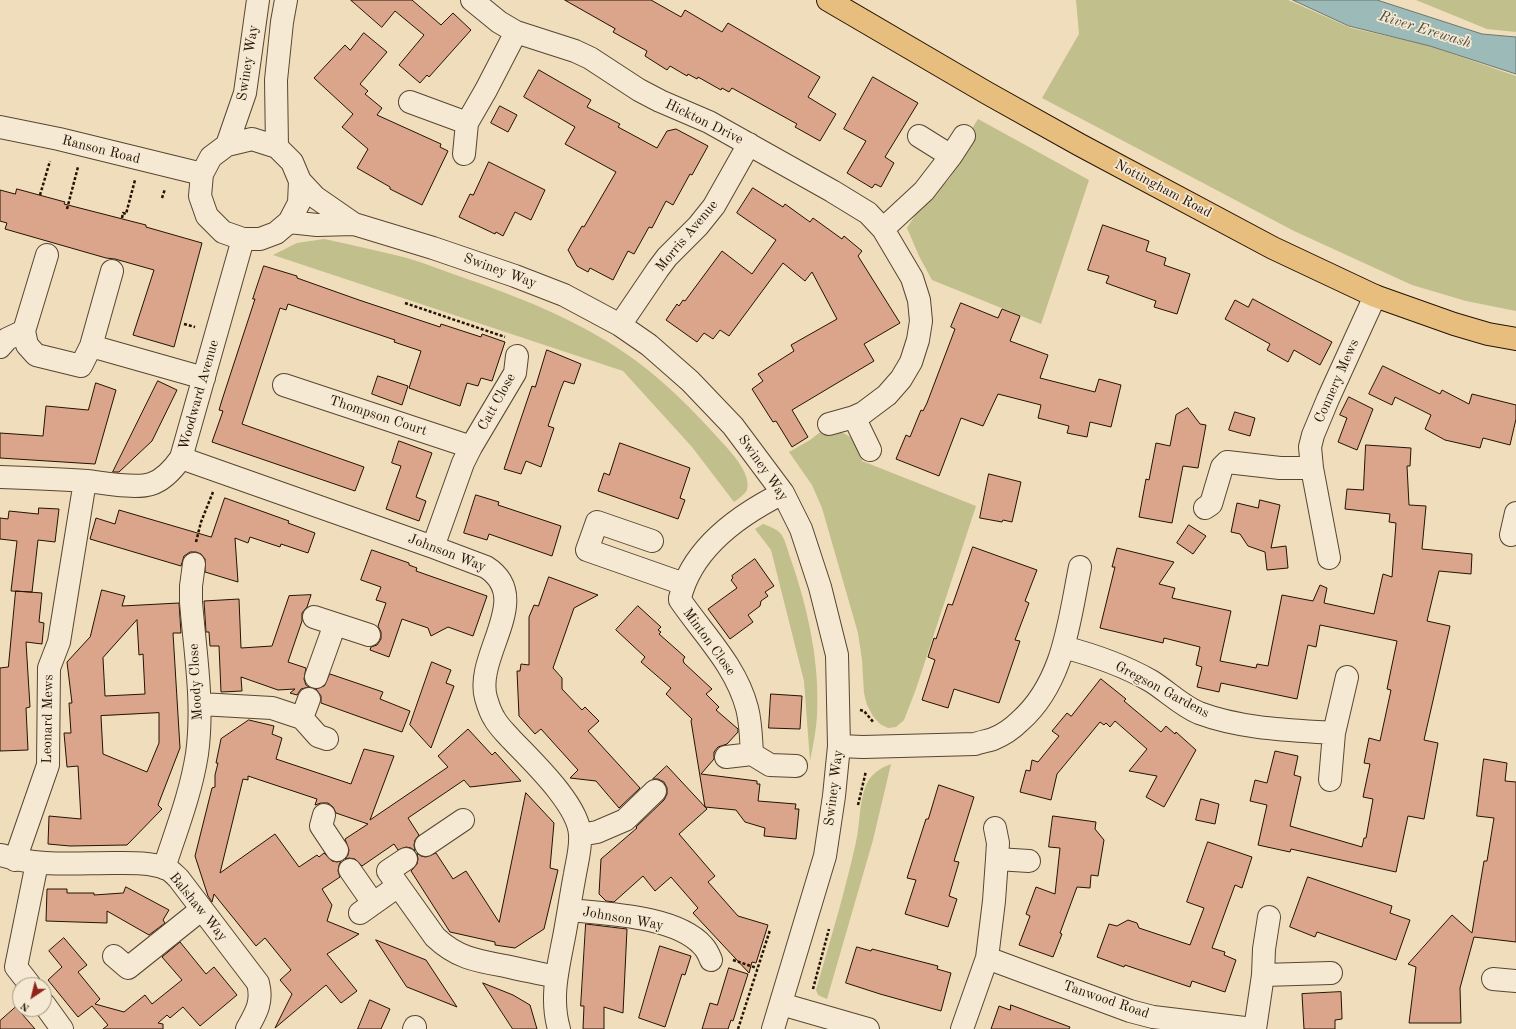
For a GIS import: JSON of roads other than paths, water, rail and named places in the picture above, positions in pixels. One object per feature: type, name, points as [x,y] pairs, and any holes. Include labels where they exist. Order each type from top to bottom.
[{"type":"main road","name":"Nottingham Road","points":[[828,0],[987,93],[1273,248],[1376,296],[1454,324],[1488,334],[1516,339]]},
{"type":"street","name":"Swiney Way","points":[[227,145],[245,93],[258,0]]},
{"type":"street","name":"Swiney Way","points":[[277,147],[276,80],[282,22],[286,0]]},
{"type":"street","name":"Hickton Drive","points":[[472,0],[499,22],[516,32],[575,51],[590,58],[639,90],[660,101],[709,122],[749,144],[868,213],[883,229],[912,278],[920,300],[921,321],[918,340],[911,362],[901,379],[887,395],[873,406],[854,417],[829,424]]},
{"type":"street","points":[[464,154],[467,123],[516,32]]},
{"type":"street","points":[[410,102],[467,123]]},
{"type":"street","name":"Ranson Road","points":[[0,128],[83,145],[202,174]]},
{"type":"street","points":[[919,136],[951,156]]},
{"type":"street","points":[[883,229],[924,191],[951,156],[964,136]]},
{"type":"street","name":"Swiney Way","points":[[227,145],[252,139],[277,147],[292,162],[300,181],[316,197],[354,224]]},
{"type":"street","name":"Morris Avenue","points":[[620,325],[667,257],[698,226],[714,206],[749,144]]},
{"type":"street","points":[[227,145],[211,157],[202,174],[200,196],[207,216],[223,232],[243,239]]},
{"type":"street","name":"Swiney Way","points":[[243,239],[260,239],[276,233],[289,222],[299,203],[300,181]]},
{"type":"street","name":"Swiney Way","points":[[289,222],[317,225],[354,224],[433,248],[515,276],[564,296],[620,325],[649,345],[690,382],[733,426],[783,493],[801,529],[820,587],[837,656],[839,746],[834,796],[824,856],[773,1029]]},
{"type":"street","name":"Woodward Avenue","points":[[0,477],[84,481],[142,486],[152,484],[164,477],[181,458],[243,239]]},
{"type":"street","points":[[47,255],[24,331],[27,345],[36,356],[81,366],[91,346],[112,271]]},
{"type":"street","name":"Connery Mews","points":[[1329,558],[1312,468],[1310,447],[1313,435],[1376,296]]},
{"type":"street","points":[[0,347],[7,339],[24,331]]},
{"type":"street","points":[[91,346],[204,378]]},
{"type":"street","name":"Catt Close","points":[[433,547],[463,463],[515,373],[517,356]]},
{"type":"street","name":"Thompson Court","points":[[284,385],[471,447]]},
{"type":"street","points":[[854,417],[870,450]]},
{"type":"street","name":"Johnson Way","points":[[181,458],[221,471],[486,567],[493,571],[500,580],[505,588],[505,604],[503,616],[489,659],[485,682],[486,696],[494,719],[554,786],[572,809],[577,821],[580,835],[569,910],[556,976],[554,1007],[559,1029]]},
{"type":"street","points":[[1205,508],[1211,504],[1222,467],[1227,462],[1280,468],[1312,468]]},
{"type":"street","name":"Leonard Mews","points":[[7,857],[48,765],[49,668],[58,642],[84,481]]},
{"type":"street","points":[[652,541],[624,532],[614,560],[653,573],[680,599],[694,566],[708,547],[721,534],[752,510],[783,493]]},
{"type":"street","points":[[1511,535],[1516,513]]},
{"type":"street","name":"Moody Close","points":[[164,868],[186,801],[196,754],[200,704],[191,602],[191,586],[194,564]]},
{"type":"street","points":[[839,746],[863,747],[975,744],[993,739],[1013,727],[1027,715],[1044,694],[1054,673],[1063,647],[1080,567]]},
{"type":"street","name":"Minton Close","points":[[680,599],[718,650],[738,682],[747,708],[752,754]]},
{"type":"street","points":[[314,617],[369,635]]},
{"type":"street","points":[[316,677],[335,624]]},
{"type":"street","name":"Gregson Gardens","points":[[1063,647],[1093,655],[1128,669],[1151,681],[1198,712],[1219,720],[1246,725],[1334,733]]},
{"type":"street","points":[[1330,780],[1334,733],[1347,677]]},
{"type":"street","points":[[200,704],[272,708],[305,708],[318,736],[327,740]]},
{"type":"street","points":[[726,757],[752,754],[770,765],[796,766]]},
{"type":"street","points":[[580,835],[597,832],[624,820],[655,791]]},
{"type":"street","points":[[324,815],[321,826],[337,850]]},
{"type":"street","points":[[426,845],[463,820]]},
{"type":"street","points":[[962,1029],[986,958],[998,859],[998,844],[995,828]]},
{"type":"street","name":"Balshaw Way","points":[[7,857],[37,862],[142,863],[164,868],[172,872],[179,879],[258,983],[260,1002],[247,1029]]},
{"type":"street","points":[[350,870],[367,908],[393,879],[406,859]]},
{"type":"street","points":[[998,859],[1029,861]]},
{"type":"street","points":[[24,977],[16,967],[37,862]]},
{"type":"street","points":[[393,879],[435,937],[450,950],[471,960],[556,976]]},
{"type":"street","points":[[114,956],[128,968],[202,909]]},
{"type":"street","name":"Johnson Way","points":[[569,910],[646,920],[677,929],[693,938],[703,946],[711,960]]},
{"type":"street","points":[[1254,1029],[1263,975],[1264,949],[1269,917]]},
{"type":"street","name":"Tanwood Road","points":[[986,958],[1153,1017],[1254,1029]]},
{"type":"street","points":[[1263,975],[1331,974]]},
{"type":"street","points":[[1492,979],[1516,981]]},
{"type":"street","points":[[781,1004],[868,1029]]},
{"type":"street","points":[[52,1015],[62,1029]]},
{"type":"water","name":"River Erewash","points":[[1293,0],[1377,0],[1482,34],[1516,37],[1516,74],[1430,46],[1349,26]]}]
